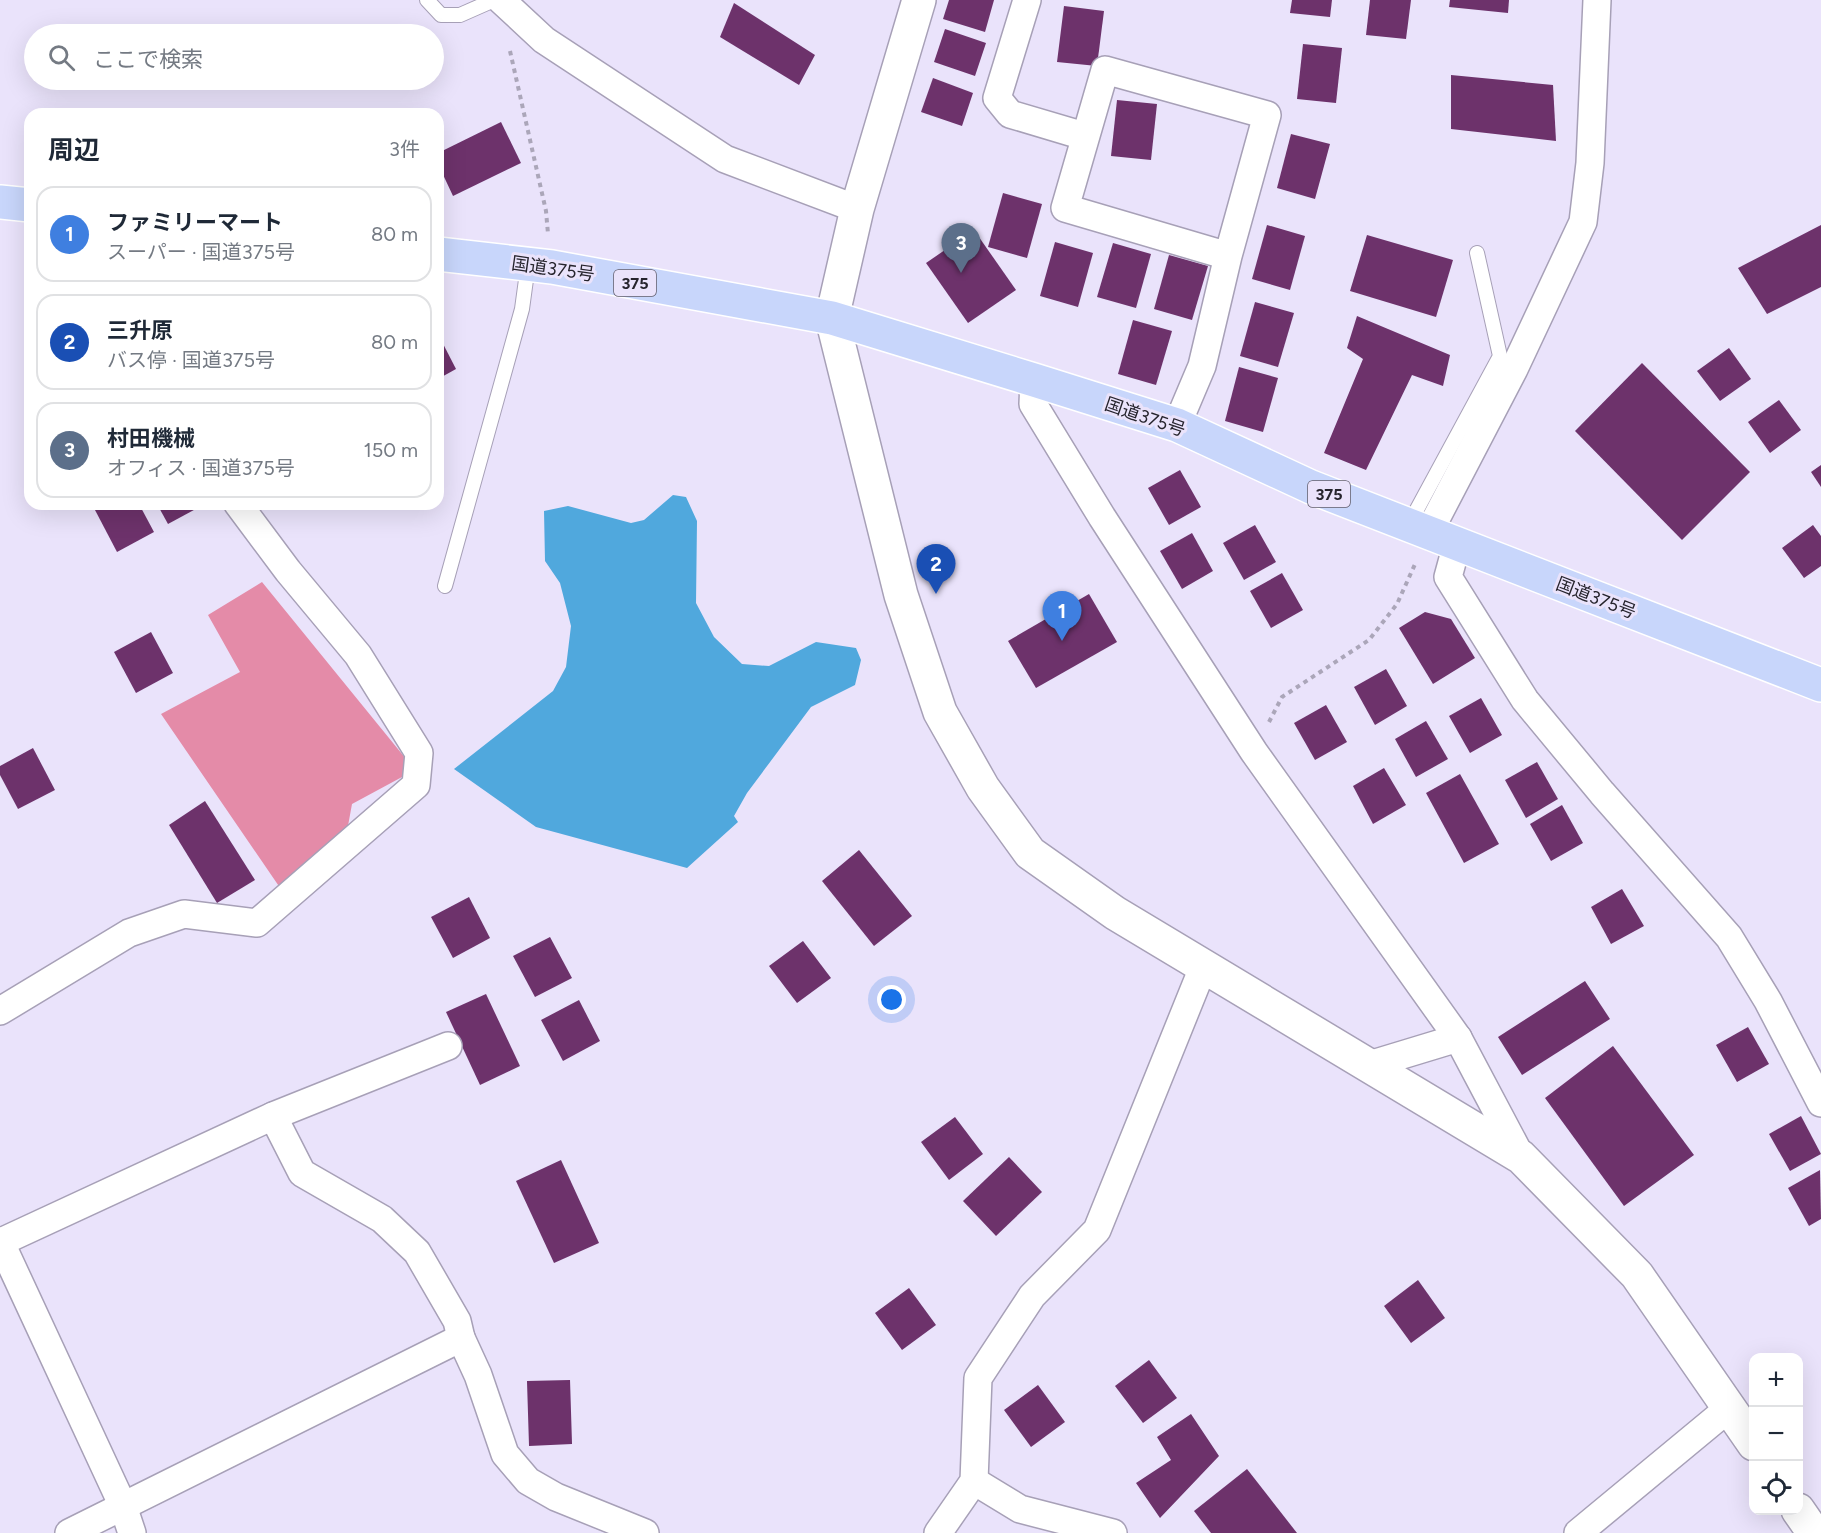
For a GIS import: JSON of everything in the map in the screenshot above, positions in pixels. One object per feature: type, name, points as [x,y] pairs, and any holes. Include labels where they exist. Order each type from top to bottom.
[{"type":"highway","points":[[0,202],[24,205]]},
{"type":"highway","name":"国道375号","points":[[444,255],[540,266],[832,318],[1034,380],[1177,425],[1311,487],[1821,685]]},
{"type":"street","points":[[501,0],[544,40],[725,159],[857,209]]},
{"type":"street","points":[[919,0],[857,209],[832,318],[901,595],[940,712],[983,788],[1030,853],[1115,913],[1521,1157],[1637,1275],[1749,1437]]},
{"type":"street","points":[[1027,0],[997,98],[1010,114],[1084,136]]},
{"type":"street","points":[[1597,0],[1590,163],[1583,222],[1514,369],[1431,534],[1448,577],[1525,700],[1602,793],[1729,937],[1768,1001],[1821,1103]]},
{"type":"street","points":[[1177,425],[1202,366],[1228,256],[1267,115],[1105,70],[1065,208],[1228,256]]},
{"type":"street","points":[[1034,380],[1033,405],[1254,752],[1458,1038],[1521,1157]]},
{"type":"street","points":[[0,1011],[129,933],[184,914],[257,923],[416,785],[419,753],[358,655],[288,571],[242,510]]},
{"type":"street","points":[[938,1533],[974,1481],[978,1378],[1032,1296],[1096,1230],[1204,965]]},
{"type":"street","points":[[1369,1065],[1458,1038]]},
{"type":"street","points":[[132,1533],[123,1506],[0,1242],[273,1116],[448,1046]]},
{"type":"street","points":[[273,1116],[302,1173],[382,1218],[417,1252],[457,1321],[461,1338],[478,1375],[505,1454],[528,1481],[556,1497],[645,1533]]},
{"type":"street","points":[[69,1533],[461,1338]]},
{"type":"street","points":[[1578,1533],[1729,1408]]},
{"type":"street","points":[[974,1481],[1020,1509],[1113,1533]]},
{"type":"street","points":[[1801,1515],[1814,1533]]},
{"type":"lane","points":[[427,0],[441,15],[460,15],[494,0]]},
{"type":"lane","points":[[1431,534],[1500,356],[1477,253]]},
{"type":"lane","points":[[445,585],[522,309],[540,266]]},
{"type":"path","points":[[509,44],[546,211],[540,266]]},
{"type":"path","points":[[1254,752],[1282,697],[1370,640],[1397,604],[1431,534]]},
{"type":"shaded area","points":[[262,582],[415,770],[352,804],[341,864],[287,898],[161,714],[240,672],[208,615]]},
{"type":"water","points":[[673,495],[686,497],[697,521],[696,603],[714,637],[742,664],[769,666],[816,642],[856,648],[861,660],[855,685],[811,707],[747,793],[734,816],[738,822],[687,868],[536,827],[454,769],[553,691],[566,667],[571,626],[560,583],[545,561],[544,511],[568,506],[631,523],[644,520]]},
{"type":"building","points":[[949,0],[994,0],[985,32],[943,19]]},
{"type":"building","points":[[1292,0],[1332,0],[1330,17],[1290,13]]},
{"type":"building","points":[[1370,0],[1411,0],[1406,39],[1366,35]]},
{"type":"building","points":[[1450,0],[1509,0],[1508,13],[1449,7]]},
{"type":"building","points":[[734,3],[815,55],[799,85],[720,37]]},
{"type":"building","points":[[1064,6],[1104,11],[1097,66],[1057,62]]},
{"type":"building","points":[[945,29],[986,43],[975,76],[934,62]]},
{"type":"building","points":[[1303,44],[1342,48],[1336,103],[1297,99]]},
{"type":"building","points":[[1451,75],[1553,85],[1556,141],[1451,129]]},
{"type":"building","points":[[933,78],[973,93],[962,126],[921,112]]},
{"type":"building","points":[[1117,100],[1157,104],[1151,160],[1111,156]]},
{"type":"building","points":[[501,122],[521,163],[453,196],[444,177],[444,150]]},
{"type":"building","points":[[1291,134],[1330,144],[1315,199],[1277,188]]},
{"type":"building","points":[[1003,193],[1042,204],[1027,258],[988,247]]},
{"type":"building","points":[[1267,225],[1305,236],[1290,290],[1252,279]]},
{"type":"building","points":[[1821,225],[1821,287],[1767,314],[1738,268]]},
{"type":"building","points":[[974,230],[1016,290],[968,323],[926,263]]},
{"type":"building","points":[[1367,235],[1453,260],[1436,317],[1350,291]]},
{"type":"building","points":[[1055,242],[1093,253],[1078,307],[1040,296]]},
{"type":"building","points":[[1113,243],[1151,254],[1136,308],[1097,297]]},
{"type":"building","points":[[1169,255],[1208,266],[1192,320],[1154,309]]},
{"type":"building","points":[[1255,302],[1294,313],[1278,367],[1240,356]]},
{"type":"building","points":[[1357,316],[1450,355],[1443,386],[1412,375],[1366,470],[1324,453],[1363,359],[1347,348]]},
{"type":"building","points":[[1133,320],[1172,331],[1156,385],[1118,374]]},
{"type":"building","points":[[444,346],[456,369],[444,376]]},
{"type":"building","points":[[1729,348],[1751,379],[1720,401],[1697,371]]},
{"type":"building","points":[[1642,363],[1750,472],[1682,540],[1575,431]]},
{"type":"building","points":[[1239,367],[1278,378],[1263,432],[1225,421]]},
{"type":"building","points":[[1779,400],[1801,430],[1770,453],[1748,422]]},
{"type":"building","points":[[1821,465],[1821,487],[1811,472]]},
{"type":"building","points":[[1180,470],[1201,507],[1169,525],[1148,488]]},
{"type":"building","points":[[95,510],[142,510],[154,532],[117,552]]},
{"type":"building","points":[[160,510],[194,510],[168,524]]},
{"type":"building","points":[[1255,525],[1276,562],[1244,580],[1223,543]]},
{"type":"building","points":[[1813,525],[1821,536],[1821,566],[1804,578],[1782,548]]},
{"type":"building","points":[[1192,533],[1213,571],[1182,589],[1160,551]]},
{"type":"building","points":[[1282,573],[1303,610],[1271,628],[1250,591]]},
{"type":"building","points":[[1089,594],[1117,642],[1036,688],[1008,641]]},
{"type":"building","points":[[1425,612],[1451,619],[1475,658],[1433,684],[1399,628]]},
{"type":"building","points":[[151,632],[173,673],[136,693],[114,652]]},
{"type":"building","points":[[1386,669],[1407,706],[1375,725],[1354,687]]},
{"type":"building","points":[[1481,698],[1502,735],[1470,753],[1449,716]]},
{"type":"building","points":[[1326,705],[1347,742],[1315,760],[1294,723]]},
{"type":"building","points":[[1426,721],[1448,759],[1416,777],[1395,739]]},
{"type":"building","points":[[33,748],[55,790],[18,809],[0,775],[0,766]]},
{"type":"building","points":[[1537,762],[1558,799],[1526,818],[1505,780]]},
{"type":"building","points":[[1384,768],[1406,805],[1373,824],[1353,786]]},
{"type":"building","points":[[1460,774],[1499,844],[1464,863],[1426,793]]},
{"type":"building","points":[[205,801],[255,880],[217,903],[169,825]]},
{"type":"building","points":[[1562,805],[1583,843],[1551,861],[1530,824]]},
{"type":"building","points":[[859,850],[912,916],[874,946],[822,881]]},
{"type":"building","points":[[1622,889],[1644,926],[1611,944],[1591,907]]},
{"type":"building","points":[[469,897],[490,938],[453,958],[431,917]]},
{"type":"building","points":[[550,937],[572,978],[535,997],[513,956]]},
{"type":"building","points":[[803,941],[831,978],[797,1003],[769,966]]},
{"type":"building","points":[[1585,981],[1610,1019],[1522,1075],[1498,1037]]},
{"type":"building","points":[[486,994],[520,1066],[480,1085],[446,1012]]},
{"type":"building","points":[[579,1000],[600,1041],[563,1061],[541,1020]]},
{"type":"building","points":[[1748,1027],[1769,1064],[1737,1082],[1716,1045]]},
{"type":"building","points":[[1613,1046],[1694,1155],[1624,1206],[1545,1098]]},
{"type":"building","points":[[1801,1116],[1821,1154],[1790,1171],[1769,1134]]},
{"type":"building","points":[[955,1117],[983,1154],[949,1180],[921,1142]]},
{"type":"building","points":[[1009,1157],[1042,1192],[996,1236],[963,1201]]},
{"type":"building","points":[[561,1160],[599,1243],[554,1263],[516,1181]]},
{"type":"building","points":[[1820,1170],[1821,1219],[1809,1226],[1788,1188]]},
{"type":"building","points":[[1418,1280],[1445,1318],[1411,1343],[1384,1306]]},
{"type":"building","points":[[909,1288],[936,1325],[902,1350],[875,1313]]},
{"type":"building","points":[[1149,1360],[1177,1398],[1143,1423],[1115,1386]]},
{"type":"building","points":[[570,1380],[572,1444],[529,1446],[527,1381]]},
{"type":"building","points":[[1038,1385],[1065,1422],[1031,1447],[1004,1410]]},
{"type":"building","points":[[1191,1414],[1219,1456],[1160,1518],[1136,1483],[1171,1460],[1157,1437]]},
{"type":"building","points":[[1247,1469],[1297,1533],[1211,1533],[1194,1511]]},
{"type":"place","name":"村田機械","points":[[961,273]]},
{"type":"place","name":"三升原","points":[[936,594]]},
{"type":"place","name":"ファミリーマート","points":[[1062,641]]}]
